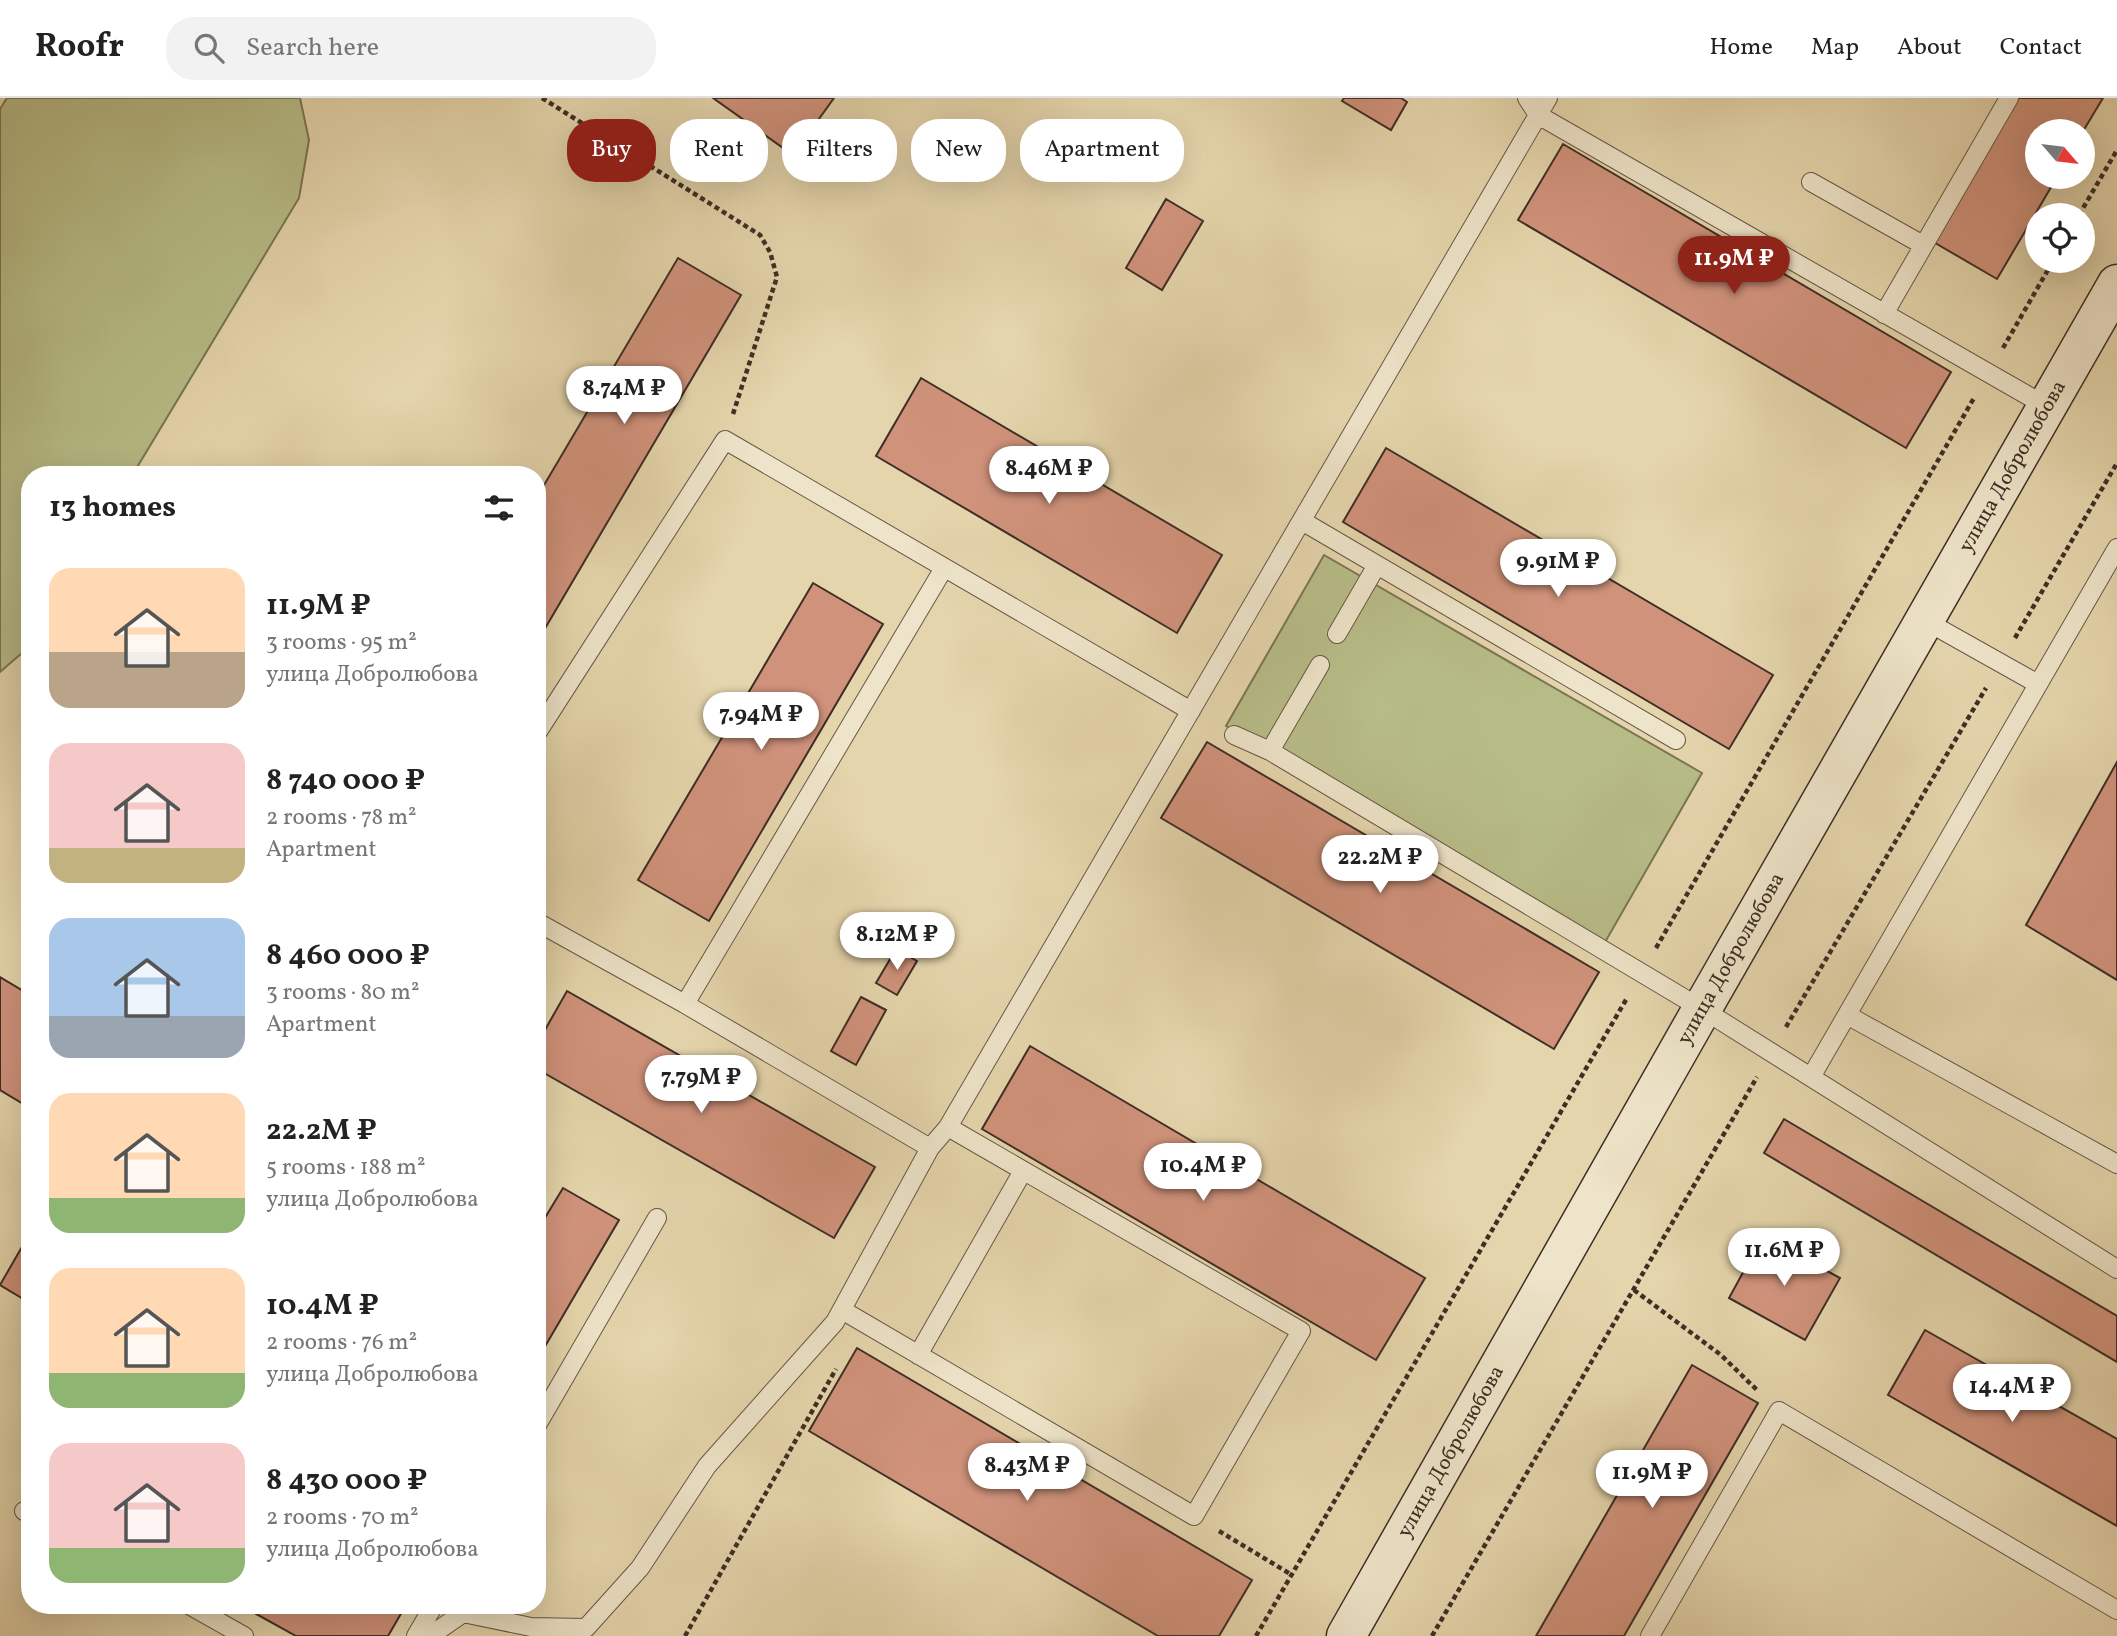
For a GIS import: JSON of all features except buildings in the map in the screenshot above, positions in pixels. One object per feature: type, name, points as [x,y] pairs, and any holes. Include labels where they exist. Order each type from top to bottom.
[{"type":"street","name":"улица Добролюбова","points":[[1346,1636],[2116,287]]},
{"type":"lane","points":[[1527,98],[1538,115],[2046,407]]},
{"type":"lane","points":[[468,1614],[531,1627],[586,1628],[640,1568],[707,1466],[835,1322],[930,1147],[948,1127],[1548,98]]},
{"type":"lane","points":[[1884,314],[2009,98]]},
{"type":"lane","points":[[1811,182],[1923,245]]},
{"type":"lane","points":[[546,719],[725,440],[1191,710]]},
{"type":"lane","points":[[1302,521],[1675,740]]},
{"type":"lane","points":[[1811,1077],[2117,548]]},
{"type":"lane","points":[[1337,634],[1377,565]]},
{"type":"lane","points":[[685,1004],[944,568]]},
{"type":"lane","points":[[1924,620],[2038,684]]},
{"type":"lane","points":[[1270,751],[1320,664]]},
{"type":"lane","points":[[1234,735],[1270,751],[1702,1009],[2117,1269]]},
{"type":"lane","points":[[546,927],[685,1004],[930,1147]]},
{"type":"lane","points":[[1847,1015],[2117,1164]]},
{"type":"lane","points":[[842,1310],[1194,1516],[1301,1331],[948,1127]]},
{"type":"lane","points":[[918,1355],[1023,1171]]},
{"type":"lane","points":[[546,1409],[657,1218]]},
{"type":"lane","points":[[1650,1636],[1779,1410],[2117,1609]]},
{"type":"lane","points":[[205,1614],[244,1636]]},
{"type":"lane","points":[[416,1636],[429,1614]]},
{"type":"lane","points":[[430,1636],[462,1614]]},
{"type":"path","points":[[542,98],[760,235],[770,252],[777,277],[725,440]]},
{"type":"path","points":[[2086,203],[2117,150]]},
{"type":"path","points":[[1634,1290],[1721,1355],[1779,1410]]},
{"type":"path","points":[[1194,1516],[1292,1575]]},
{"type":"green space","points":[[7,98],[300,98],[309,140],[299,198],[138,466],[21,466],[21,654],[0,672],[0,109]]},
{"type":"green space","points":[[1324,555],[1702,773],[1604,944],[1226,726]]}]
